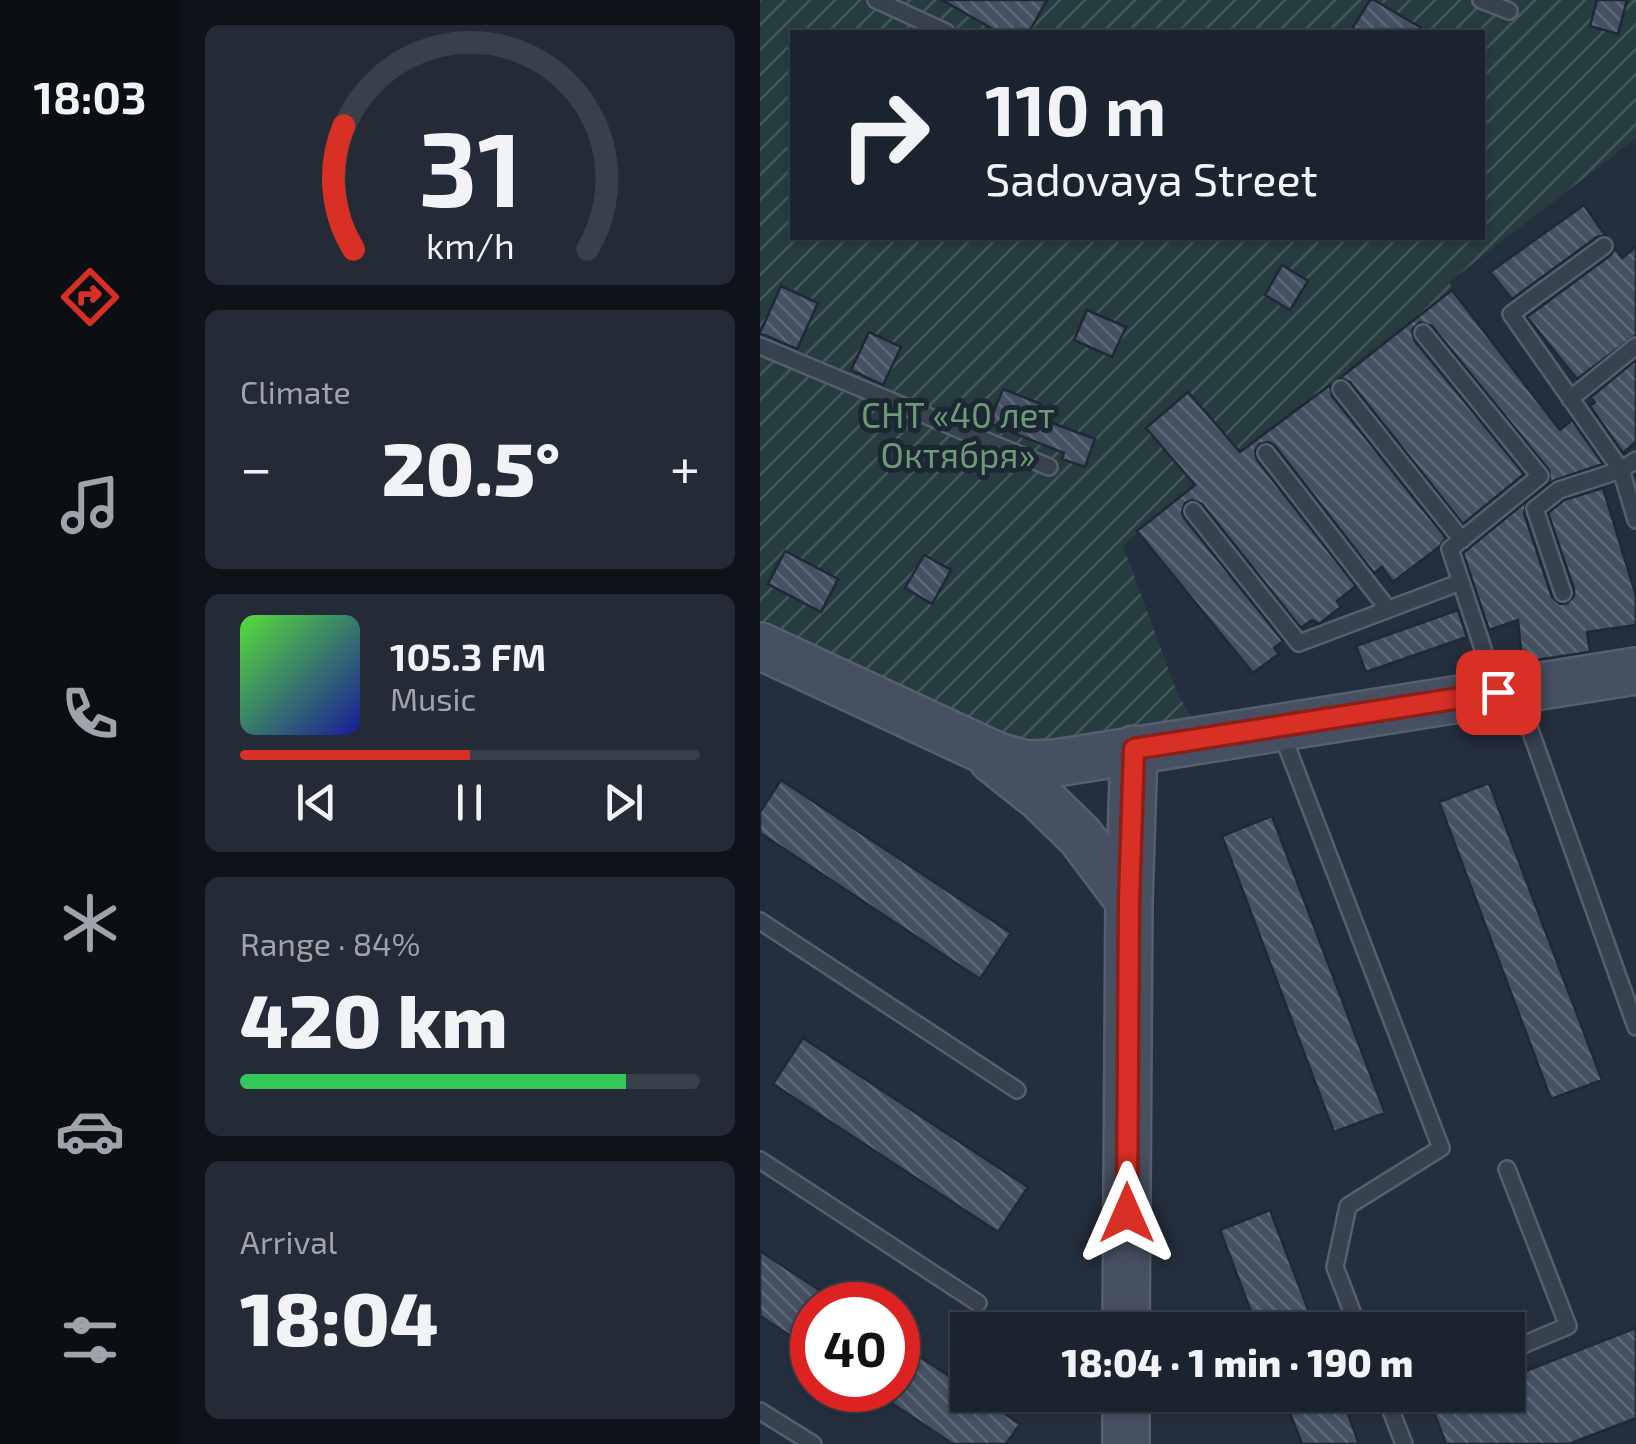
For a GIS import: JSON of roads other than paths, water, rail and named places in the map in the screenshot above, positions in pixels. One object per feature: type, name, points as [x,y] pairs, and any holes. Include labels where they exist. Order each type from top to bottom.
[{"type":"street","points":[[760,646],[976,746],[1026,764],[1056,763],[1636,671]]},
{"type":"street","points":[[976,746],[1041,798],[1080,836],[1129,901]]},
{"type":"street","points":[[1126,1312],[1134,749]]},
{"type":"street","points":[[1126,1412],[1126,1444]]},
{"type":"lane","points":[[876,0],[942,30]]},
{"type":"lane","points":[[1481,0],[1508,11]]},
{"type":"lane","points":[[1604,246],[1511,314],[1621,470],[1636,520]]},
{"type":"lane","points":[[1423,333],[1540,476],[1450,550],[1636,1027]]},
{"type":"lane","points":[[760,346],[1049,466]]},
{"type":"lane","points":[[1570,399],[1636,346]]},
{"type":"lane","points":[[1340,389],[1462,540]]},
{"type":"lane","points":[[1266,452],[1388,609]]},
{"type":"lane","points":[[1563,593],[1535,509],[1559,490],[1621,470],[1636,460]]},
{"type":"lane","points":[[1193,512],[1299,642],[1461,582]]},
{"type":"lane","points":[[1279,726],[1442,1148],[1348,1206],[1335,1267],[1352,1312]]},
{"type":"lane","points":[[760,920],[1017,1090]]},
{"type":"lane","points":[[760,1160],[978,1303]]},
{"type":"lane","points":[[1507,1169],[1568,1326],[1525,1344]]},
{"type":"lane","points":[[760,1411],[813,1444]]},
{"type":"lane","points":[[1395,1412],[1404,1444]]},
{"type":"park label","name":"СНТ «40 лет Октября»","points":[[958,436]]}]
